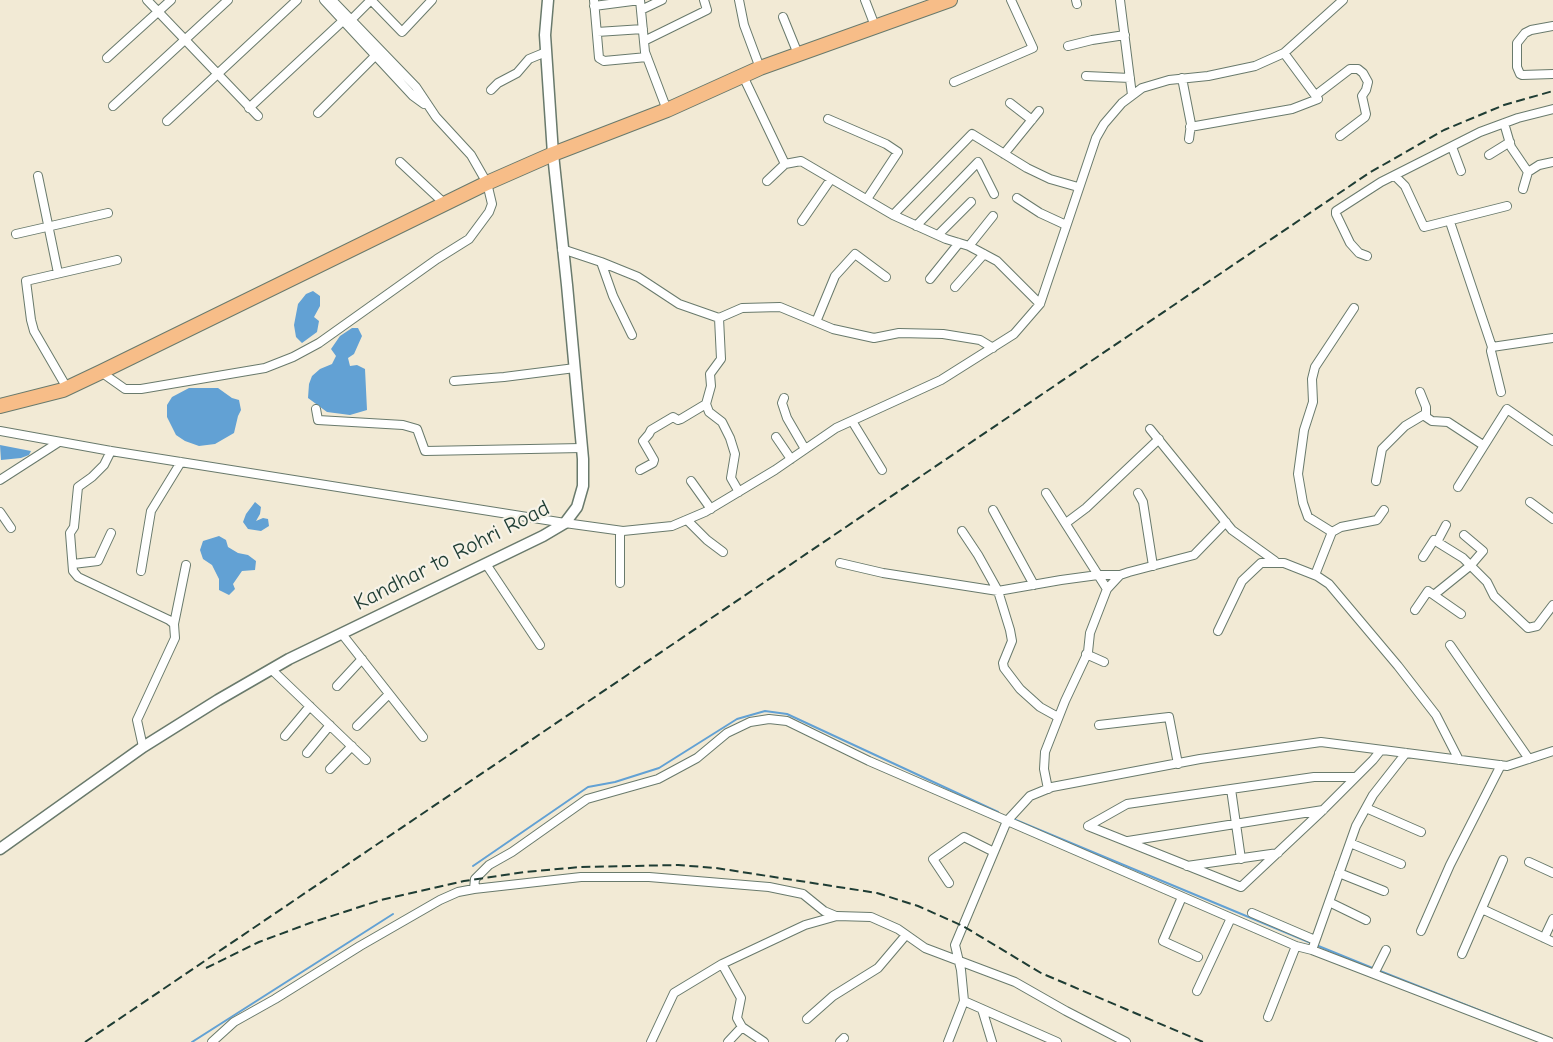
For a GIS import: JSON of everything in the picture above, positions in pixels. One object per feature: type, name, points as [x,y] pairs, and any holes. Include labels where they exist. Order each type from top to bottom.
[{"type":"main road","points":[[0,406],[68,388],[487,183],[553,154],[667,110],[760,68],[950,0]]},
{"type":"street","points":[[147,0],[258,116]]},
{"type":"street","points":[[107,58],[171,0]]},
{"type":"street","points":[[113,106],[228,0]]},
{"type":"street","points":[[167,121],[297,0]]},
{"type":"street","points":[[324,0],[347,19]]},
{"type":"street","points":[[101,372],[125,389],[141,389],[265,368],[293,357],[319,343],[469,239],[489,212],[492,204],[487,183],[471,154],[429,108],[416,87],[378,53],[332,0]]},
{"type":"street","points":[[249,108],[371,0],[402,32],[432,0]]},
{"type":"street","name":"Kandhar to Rohri Road","points":[[0,849],[143,747],[218,700],[271,669],[565,523],[577,507],[584,486],[582,448],[553,154],[545,35],[548,0]]},
{"type":"street","points":[[647,57],[601,60],[594,3],[641,3],[662,0]]},
{"type":"street","points":[[644,41],[707,10],[704,0]]},
{"type":"street","points":[[739,0],[744,25],[760,68]]},
{"type":"street","points":[[865,0],[875,26]]},
{"type":"street","points":[[954,82],[1033,48],[1011,0]]},
{"type":"street","points":[[1120,0],[1132,95]]},
{"type":"street","points":[[0,431],[111,451],[620,531],[672,526],[711,509],[836,428],[941,380],[1014,334],[1040,304],[1078,188],[1100,131],[1122,104],[1142,88],[1170,80],[1208,76],[1255,66],[1284,53],[1343,0]]},
{"type":"street","points":[[641,3],[647,57],[667,110]]},
{"type":"street","points":[[783,17],[798,54]]},
{"type":"street","points":[[1553,26],[1531,30],[1525,33],[1517,43],[1517,67],[1520,74],[1553,74]]},
{"type":"street","points":[[597,32],[643,30]]},
{"type":"street","points":[[1068,46],[1125,35]]},
{"type":"street","points":[[491,90],[498,83],[517,73],[529,59],[546,52]]},
{"type":"street","points":[[318,113],[378,53]]},
{"type":"street","points":[[1190,127],[1292,110],[1318,99],[1284,53]]},
{"type":"street","points":[[1316,95],[1350,69],[1358,69],[1363,73],[1368,82],[1362,96],[1365,117],[1340,136]]},
{"type":"street","points":[[743,76],[785,164]]},
{"type":"street","points":[[1086,76],[1130,78]]},
{"type":"street","points":[[1182,78],[1190,127],[1189,139]]},
{"type":"street","points":[[1010,103],[1032,120]]},
{"type":"street","points":[[1367,256],[1359,253],[1350,243],[1336,211],[1382,182],[1480,132],[1553,109]]},
{"type":"street","points":[[1004,154],[1039,111]]},
{"type":"street","points":[[828,119],[886,144],[898,152],[867,199]]},
{"type":"street","points":[[1504,123],[1510,142],[1528,172]]},
{"type":"street","points":[[893,215],[972,134],[1050,179],[1078,188]]},
{"type":"street","points":[[1489,155],[1510,142]]},
{"type":"street","points":[[1452,147],[1461,171]]},
{"type":"street","points":[[767,181],[785,164],[801,161],[893,215],[938,236],[969,246],[997,261],[1040,304]]},
{"type":"street","points":[[399,162],[445,204]]},
{"type":"street","points":[[916,226],[978,162],[994,194]]},
{"type":"street","points":[[1523,189],[1528,172],[1539,165],[1553,162]]},
{"type":"street","points":[[38,176],[58,273]]},
{"type":"street","points":[[1395,176],[1405,186],[1424,227],[1507,206]]},
{"type":"street","points":[[802,220],[831,179]]},
{"type":"street","points":[[1017,198],[1040,213],[1066,225]]},
{"type":"street","points":[[938,236],[971,202]]},
{"type":"street","points":[[16,234],[108,213]]},
{"type":"street","points":[[969,246],[993,216]]},
{"type":"street","points":[[1451,225],[1492,347],[1501,392]]},
{"type":"street","points":[[930,279],[959,243]]},
{"type":"street","points":[[562,249],[638,277],[679,304],[719,318],[742,308],[780,307],[834,329],[874,338],[899,333],[943,334],[980,340],[993,348]]},
{"type":"street","points":[[816,322],[835,276],[855,254],[886,278]]},
{"type":"street","points":[[955,287],[984,254]]},
{"type":"street","points":[[68,388],[34,331],[26,280],[117,260]]},
{"type":"street","points":[[601,262],[613,296],[632,335]]},
{"type":"street","points":[[1332,532],[1308,517],[1298,474],[1304,430],[1313,402],[1312,379],[1315,368],[1354,308]]},
{"type":"street","points":[[719,318],[721,359],[710,374],[711,386],[706,404],[709,412],[722,422],[730,438],[735,454],[731,478],[739,492]]},
{"type":"street","points":[[1492,347],[1553,338]]},
{"type":"street","points":[[454,381],[574,368]]},
{"type":"street","points":[[1420,392],[1426,407],[1426,417],[1432,421],[1448,422],[1483,445]]},
{"type":"street","points":[[784,398],[782,403],[788,418],[806,449]]},
{"type":"street","points":[[640,470],[653,463],[654,460],[643,441],[651,430],[673,417],[681,420],[706,404]]},
{"type":"street","points":[[316,409],[318,420],[403,425],[417,429],[425,451],[582,448]]},
{"type":"street","points":[[1458,487],[1507,409],[1553,441]]},
{"type":"street","points":[[1376,481],[1382,449],[1405,426],[1425,414]]},
{"type":"street","points":[[852,421],[882,470]]},
{"type":"street","points":[[1150,429],[1232,530],[1275,561]]},
{"type":"street","points":[[776,437],[791,459]]},
{"type":"street","points":[[1066,523],[1086,508],[1159,439]]},
{"type":"street","points":[[0,480],[59,442]]},
{"type":"street","points":[[111,451],[104,465],[78,487],[74,527],[70,533],[73,571],[78,577],[170,620],[174,624]]},
{"type":"street","points":[[141,571],[151,511],[181,462]]},
{"type":"street","points":[[691,481],[711,509]]},
{"type":"street","points":[[1046,493],[1107,589]]},
{"type":"street","points":[[1138,494],[1143,502],[1153,566]]},
{"type":"street","points":[[1530,502],[1553,519]]},
{"type":"street","points":[[993,510],[1034,585]]},
{"type":"street","points":[[1315,575],[1332,532],[1341,527],[1377,520],[1384,510]]},
{"type":"street","points":[[0,512],[11,528]]},
{"type":"street","points":[[687,520],[723,552]]},
{"type":"street","points":[[840,563],[883,573],[998,591],[1098,575],[1120,575],[1194,555],[1226,522]]},
{"type":"street","points":[[1437,542],[1446,525]]},
{"type":"street","points":[[620,531],[620,583]]},
{"type":"street","points":[[962,531],[998,591],[1010,630],[1012,641],[1003,663],[1004,668],[1020,689],[1033,701],[1058,717]]},
{"type":"street","points":[[73,564],[98,561],[111,533]]},
{"type":"street","points":[[1435,594],[1471,565],[1483,551],[1464,535]]},
{"type":"street","points":[[1423,557],[1434,540],[1471,565],[1487,582],[1494,597],[1525,627],[1537,626],[1553,606]]},
{"type":"street","points":[[1218,631],[1242,581],[1261,563],[1284,562],[1315,575],[1329,584],[1417,690],[1436,715],[1459,760]]},
{"type":"street","points":[[486,564],[540,645]]},
{"type":"street","points":[[143,747],[137,720],[175,638],[174,624],[186,565]]},
{"type":"street","points":[[1048,789],[1044,769],[1045,752],[1086,654],[1090,633],[1107,589],[1120,575]]},
{"type":"street","points":[[1415,610],[1428,591],[1461,614]]},
{"type":"street","points":[[342,634],[423,737]]},
{"type":"street","points":[[1450,645],[1529,759]]},
{"type":"street","points":[[1086,654],[1104,662]]},
{"type":"street","points":[[337,686],[362,659]]},
{"type":"street","points":[[271,669],[366,760]]},
{"type":"street","points":[[357,726],[389,694]]},
{"type":"street","points":[[285,736],[310,706]]},
{"type":"street","points":[[1100,725],[1169,717],[1179,764]]},
{"type":"street","points":[[474,889],[475,879],[489,865],[512,852],[587,799],[658,779],[697,758],[727,734],[750,722],[770,719],[787,721],[869,761],[1009,818],[1296,946],[1314,945]]},
{"type":"street","points":[[307,753],[330,725]]},
{"type":"street","points":[[948,1042],[964,1001],[955,945],[1009,818],[1030,796],[1048,789],[1179,764],[1321,742],[1506,766],[1553,751]]},
{"type":"street","points":[[330,770],[352,746]]},
{"type":"street","points":[[1355,777],[1314,777],[1127,804],[1088,826],[1241,887],[1323,810],[1373,760],[1381,750]]},
{"type":"street","points":[[1314,945],[1350,843],[1366,808],[1406,753]]},
{"type":"street","points":[[1421,931],[1450,865],[1501,765]]},
{"type":"street","points":[[1231,789],[1241,859]]},
{"type":"street","points":[[1366,808],[1421,832]]},
{"type":"street","points":[[1126,841],[1323,810]]},
{"type":"street","points":[[949,883],[933,859],[964,837],[994,852]]},
{"type":"street","points":[[1350,843],[1401,864]]},
{"type":"street","points":[[1187,866],[1278,853]]},
{"type":"street","points":[[1462,954],[1503,860]]},
{"type":"street","points":[[1529,862],[1553,873]]},
{"type":"street","points":[[1339,873],[1384,891]]},
{"type":"street","points":[[212,1042],[234,1022],[360,946],[458,892],[581,878],[650,877],[769,887],[802,894],[824,911],[837,916]]},
{"type":"street","points":[[1182,897],[1162,941],[1198,957]]},
{"type":"street","points":[[1329,902],[1366,920]]},
{"type":"street","points":[[1482,909],[1553,942]]},
{"type":"street","points":[[1252,913],[1314,945],[1376,971],[1494,1014],[1550,1042]]},
{"type":"street","points":[[651,1042],[674,993],[723,964],[805,925],[837,916],[871,917],[906,935],[925,948],[1015,982],[1126,1042]]},
{"type":"street","points":[[1197,991],[1231,918]]},
{"type":"street","points":[[1544,938],[1553,920]]},
{"type":"street","points":[[807,1019],[833,996],[878,968],[906,935]]},
{"type":"street","points":[[1268,1017],[1296,946]]},
{"type":"street","points":[[1376,971],[1386,950]]},
{"type":"street","points":[[723,964],[741,998],[737,1018],[742,1027],[764,1042]]},
{"type":"street","points":[[964,1001],[1057,1042]]},
{"type":"street","points":[[982,1009],[992,1042]]},
{"type":"street","points":[[728,1042],[742,1027]]},
{"type":"water","points":[[313,291],[320,296],[320,306],[314,317],[319,321],[317,332],[302,343],[296,337],[294,325],[298,304],[306,294]]},
{"type":"water","points":[[352,328],[358,328],[362,336],[354,354],[348,358],[350,366],[357,365],[365,369],[367,410],[350,415],[327,412],[308,398],[309,384],[312,376],[320,369],[332,364],[336,356],[331,349],[340,336]]},
{"type":"water","points":[[189,388],[218,388],[239,400],[241,410],[234,433],[215,444],[199,446],[176,435],[167,417],[167,405],[172,397]]},
{"type":"water","points":[[0,445],[31,451],[29,455],[21,458],[1,460]]},
{"type":"water","points":[[255,502],[261,507],[256,521],[263,518],[268,519],[269,526],[261,531],[248,529],[243,522]]},
{"type":"water","points":[[219,536],[226,540],[228,547],[256,561],[255,570],[242,571],[233,584],[235,589],[229,595],[219,590],[219,579],[212,565],[203,559],[200,550],[203,541]]},
{"type":"waterway","points":[[473,866],[588,787],[615,782],[659,768],[737,719],[765,711],[787,714],[998,812]]},
{"type":"waterway","points":[[1011,818],[1311,943]]},
{"type":"waterway","points":[[192,1042],[393,914]]},
{"type":"waterway","points":[[1316,945],[1375,969]]},
{"type":"waterway","points":[[1380,971],[1542,1035]]},
{"type":"railway","points":[[85,1042],[1369,173],[1444,130],[1504,105],[1553,91]]},
{"type":"railway","points":[[206,968],[259,942],[310,923],[381,900],[464,881],[581,867],[678,865],[716,868],[877,893],[918,906],[963,926],[1041,973],[1203,1042]]}]
